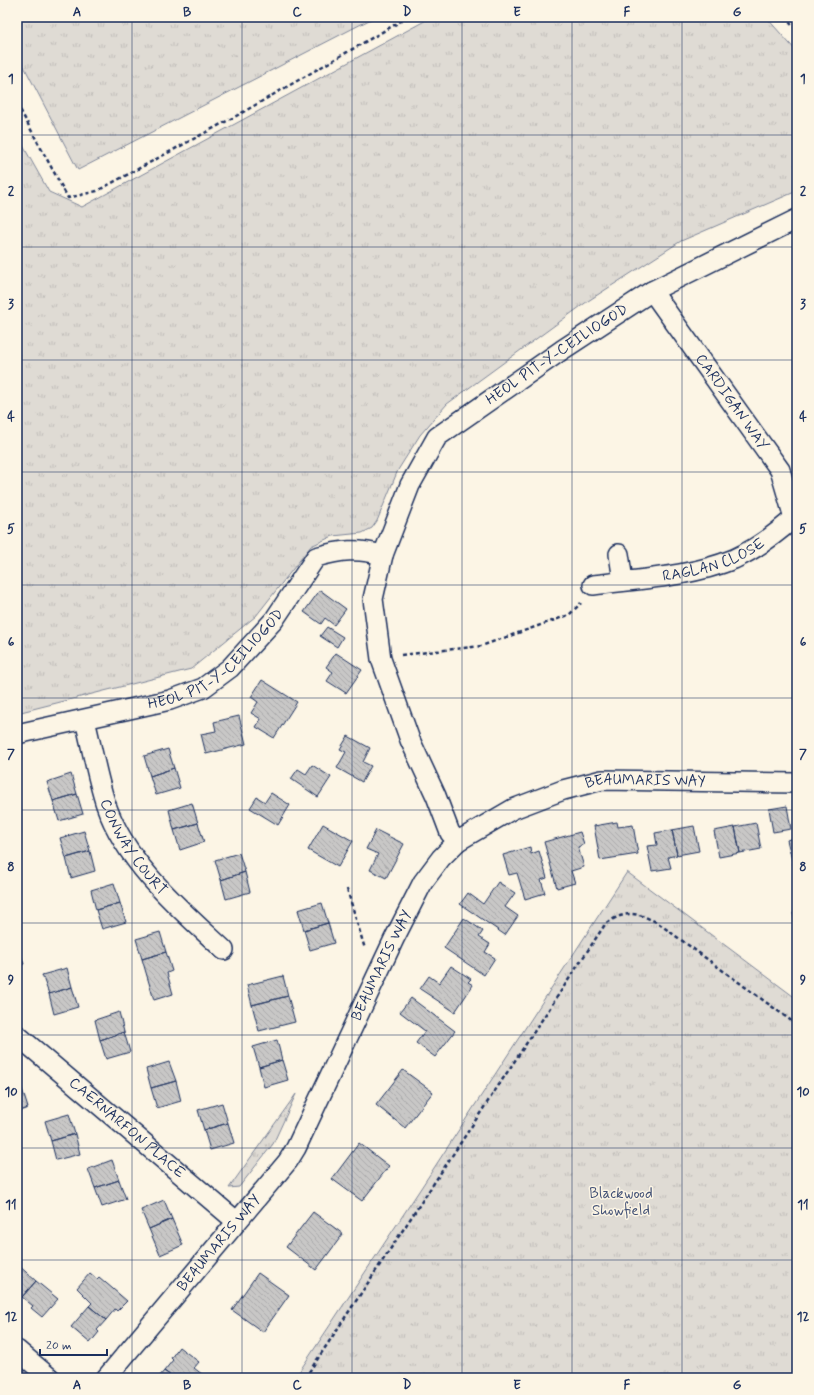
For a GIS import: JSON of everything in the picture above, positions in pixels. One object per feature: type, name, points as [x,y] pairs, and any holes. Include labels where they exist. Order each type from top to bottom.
[{"type":"street","name":"HEOL PIT-Y-CEILIOGOD","points":[[458,841],[450,833],[436,796],[410,740],[381,659],[373,599],[383,555],[410,485],[437,437],[562,350],[652,291],[797,219]]},
{"type":"street","name":"CARDIGAN WAY","points":[[652,291],[780,470],[796,519]]},
{"type":"street","name":"RAGLAN CLOSE","points":[[593,584],[671,576],[705,569],[734,559],[758,546],[796,519]]},
{"type":"street","name":"HEOL PIT-Y-CEILIOGOD","points":[[17,734],[170,700],[203,688],[230,668],[274,620],[316,557],[340,550],[367,550],[383,555]]},
{"type":"street","points":[[619,554],[623,581]]},
{"type":"street","name":"CONWAY COURT","points":[[85,720],[106,805],[121,837],[145,871],[180,909],[224,950]]},
{"type":"street","name":"BEAUMARIS WAY","points":[[106,1378],[236,1221],[288,1161],[296,1148],[384,960],[423,882],[441,858],[458,841],[512,809],[563,790],[602,780],[797,783]]},
{"type":"street","name":"CAERNARFON PLACE","points":[[17,1035],[236,1221]]},
{"type":"street","points":[[17,1350],[49,1378]]},
{"type":"path","points":[[17,104],[68,198],[97,191],[238,114],[408,17]]},
{"type":"path","points":[[784,17],[797,30]]},
{"type":"path","points":[[381,659],[398,655],[481,646],[569,615],[588,597],[593,584]]},
{"type":"path","points":[[347,889],[367,952],[384,960]]},
{"type":"path","points":[[305,1378],[606,923],[620,914],[641,915],[658,923],[797,1025]]},
{"type":"green space","points":[[17,17],[375,17],[78,170],[17,53]]},
{"type":"green space","points":[[432,17],[766,17],[797,52],[797,191],[681,241],[588,301],[447,404],[420,435],[398,470],[377,521],[372,528],[362,533],[333,536],[311,546],[256,616],[191,669],[17,713],[17,135],[49,192],[82,207]]},
{"type":"green space","name":"Blackwood Showfield","points":[[627,872],[797,999],[797,1378],[295,1378],[419,1191]]},
{"type":"green space","points":[[296,1094],[273,1144],[239,1187],[229,1188]]},
{"type":"building","points":[[320,590],[346,609],[334,625],[325,618],[321,624],[304,612]]},
{"type":"building","points":[[327,627],[343,637],[337,647],[320,636]]},
{"type":"building","points":[[336,653],[362,670],[346,693],[327,681],[333,672],[326,667]]},
{"type":"building","points":[[262,680],[297,702],[274,738],[256,727],[261,719],[251,713],[258,702],[251,697]]},
{"type":"building","points":[[239,716],[246,744],[206,754],[201,734],[216,731],[214,722]]},
{"type":"building","points":[[348,736],[370,748],[363,762],[371,766],[362,782],[337,768],[346,752],[340,749]]},
{"type":"building","points":[[168,749],[174,768],[150,776],[144,756]]},
{"type":"building","points":[[312,765],[331,777],[318,797],[291,779],[298,769],[306,774]]},
{"type":"building","points":[[174,768],[180,788],[156,795],[150,776]]},
{"type":"building","points":[[71,774],[77,794],[53,801],[47,782]]},
{"type":"building","points":[[271,793],[290,805],[278,825],[250,808],[257,797],[265,802]]},
{"type":"building","points":[[77,794],[83,814],[59,821],[53,801]]},
{"type":"building","points":[[192,803],[198,823],[174,830],[169,810]]},
{"type":"building","points":[[787,806],[791,829],[773,832],[769,809]]},
{"type":"building","points":[[617,822],[618,827],[633,825],[638,854],[600,860],[594,826]]},
{"type":"building","points":[[198,823],[204,842],[180,850],[174,830]]},
{"type":"building","points":[[756,823],[761,849],[740,853],[735,827]]},
{"type":"building","points":[[323,824],[353,841],[338,867],[308,850]]},
{"type":"building","points":[[694,826],[699,851],[677,855],[672,830]]},
{"type":"building","points":[[735,827],[740,853],[719,857],[714,831]]},
{"type":"building","points":[[376,830],[404,844],[386,878],[370,870],[378,854],[366,849]]},
{"type":"building","points":[[672,830],[677,855],[668,857],[671,868],[652,871],[647,846],[657,845],[655,833]]},
{"type":"building","points":[[84,831],[90,851],[66,858],[60,838]]},
{"type":"building","points":[[580,832],[584,844],[578,847],[584,867],[571,871],[575,883],[557,888],[544,842]]},
{"type":"building","points":[[797,837],[797,859],[792,860],[787,840]]},
{"type":"building","points":[[530,847],[531,854],[539,851],[547,878],[541,880],[545,893],[525,899],[517,873],[509,875],[503,855]]},
{"type":"building","points":[[90,851],[95,871],[71,878],[66,858]]},
{"type":"building","points":[[239,853],[245,872],[221,880],[215,860]]},
{"type":"building","points":[[797,859],[797,879],[792,860]]},
{"type":"building","points":[[245,872],[250,892],[226,899],[221,880]]},
{"type":"building","points":[[498,882],[515,893],[505,907],[518,916],[505,935],[460,904],[468,893],[483,904]]},
{"type":"building","points":[[114,883],[120,903],[96,910],[91,890]]},
{"type":"building","points":[[120,903],[126,922],[102,929],[96,910]]},
{"type":"building","points":[[322,903],[328,923],[304,930],[298,910]]},
{"type":"building","points":[[797,912],[797,934],[793,913]]},
{"type":"building","points":[[464,918],[483,931],[479,937],[490,944],[485,952],[495,958],[484,975],[444,948]]},
{"type":"building","points":[[328,923],[334,943],[310,950],[304,930]]},
{"type":"building","points":[[160,932],[166,952],[142,959],[136,939]]},
{"type":"building","points":[[17,944],[24,964],[17,966]]},
{"type":"building","points":[[166,952],[172,971],[167,973],[173,994],[154,1000],[142,959]]},
{"type":"building","points":[[451,966],[471,979],[468,982],[473,985],[455,1012],[420,989],[429,976],[439,983]]},
{"type":"building","points":[[67,968],[72,987],[49,994],[42,975]]},
{"type":"building","points":[[283,976],[288,996],[252,1005],[247,985]]},
{"type":"building","points":[[72,987],[78,1007],[54,1014],[49,994]]},
{"type":"building","points":[[288,996],[295,1022],[259,1031],[252,1005]]},
{"type":"building","points":[[411,998],[455,1031],[435,1057],[416,1043],[425,1031],[400,1012]]},
{"type":"building","points":[[119,1012],[124,1032],[100,1040],[95,1020]]},
{"type":"building","points":[[124,1032],[130,1052],[106,1059],[100,1040]]},
{"type":"building","points":[[277,1040],[282,1060],[259,1067],[253,1047]]},
{"type":"building","points":[[282,1060],[288,1080],[264,1087],[259,1067]]},
{"type":"building","points":[[169,1062],[176,1081],[151,1088],[146,1069]]},
{"type":"building","points":[[403,1070],[433,1092],[405,1128],[376,1105]]},
{"type":"building","points":[[17,1074],[22,1089],[17,1090]]},
{"type":"building","points":[[176,1081],[181,1101],[157,1108],[151,1088]]},
{"type":"building","points":[[22,1089],[28,1108],[17,1112],[17,1090]]},
{"type":"building","points":[[222,1103],[228,1123],[204,1130],[198,1110]]},
{"type":"building","points":[[69,1114],[75,1134],[51,1141],[45,1121]]},
{"type":"building","points":[[228,1123],[234,1143],[210,1150],[204,1130]]},
{"type":"building","points":[[75,1134],[80,1154],[56,1160],[51,1141]]},
{"type":"building","points":[[359,1143],[389,1166],[362,1201],[332,1179]]},
{"type":"building","points":[[112,1160],[119,1180],[95,1188],[88,1169]]},
{"type":"building","points":[[119,1180],[126,1199],[102,1207],[95,1188]]},
{"type":"building","points":[[164,1200],[172,1219],[149,1229],[141,1210]]},
{"type":"building","points":[[313,1212],[343,1234],[316,1270],[286,1247]]},
{"type":"building","points":[[172,1219],[183,1245],[160,1255],[149,1229]]},
{"type":"building","points":[[17,1264],[36,1281],[22,1297],[17,1293]]},
{"type":"building","points":[[90,1273],[97,1279],[99,1277],[127,1301],[117,1311],[115,1309],[106,1320],[89,1306],[92,1303],[77,1288]]},
{"type":"building","points":[[258,1273],[289,1295],[263,1332],[232,1310]]},
{"type":"building","points":[[36,1281],[58,1299],[42,1317],[31,1308],[33,1306],[22,1297]]},
{"type":"building","points":[[89,1306],[106,1320],[97,1330],[99,1332],[90,1343],[71,1327]]},
{"type":"building","points":[[179,1347],[199,1362],[194,1368],[207,1378],[174,1378],[164,1371],[173,1360],[171,1358]]},
{"type":"building","points":[[164,1371],[174,1378],[158,1378]]}]
